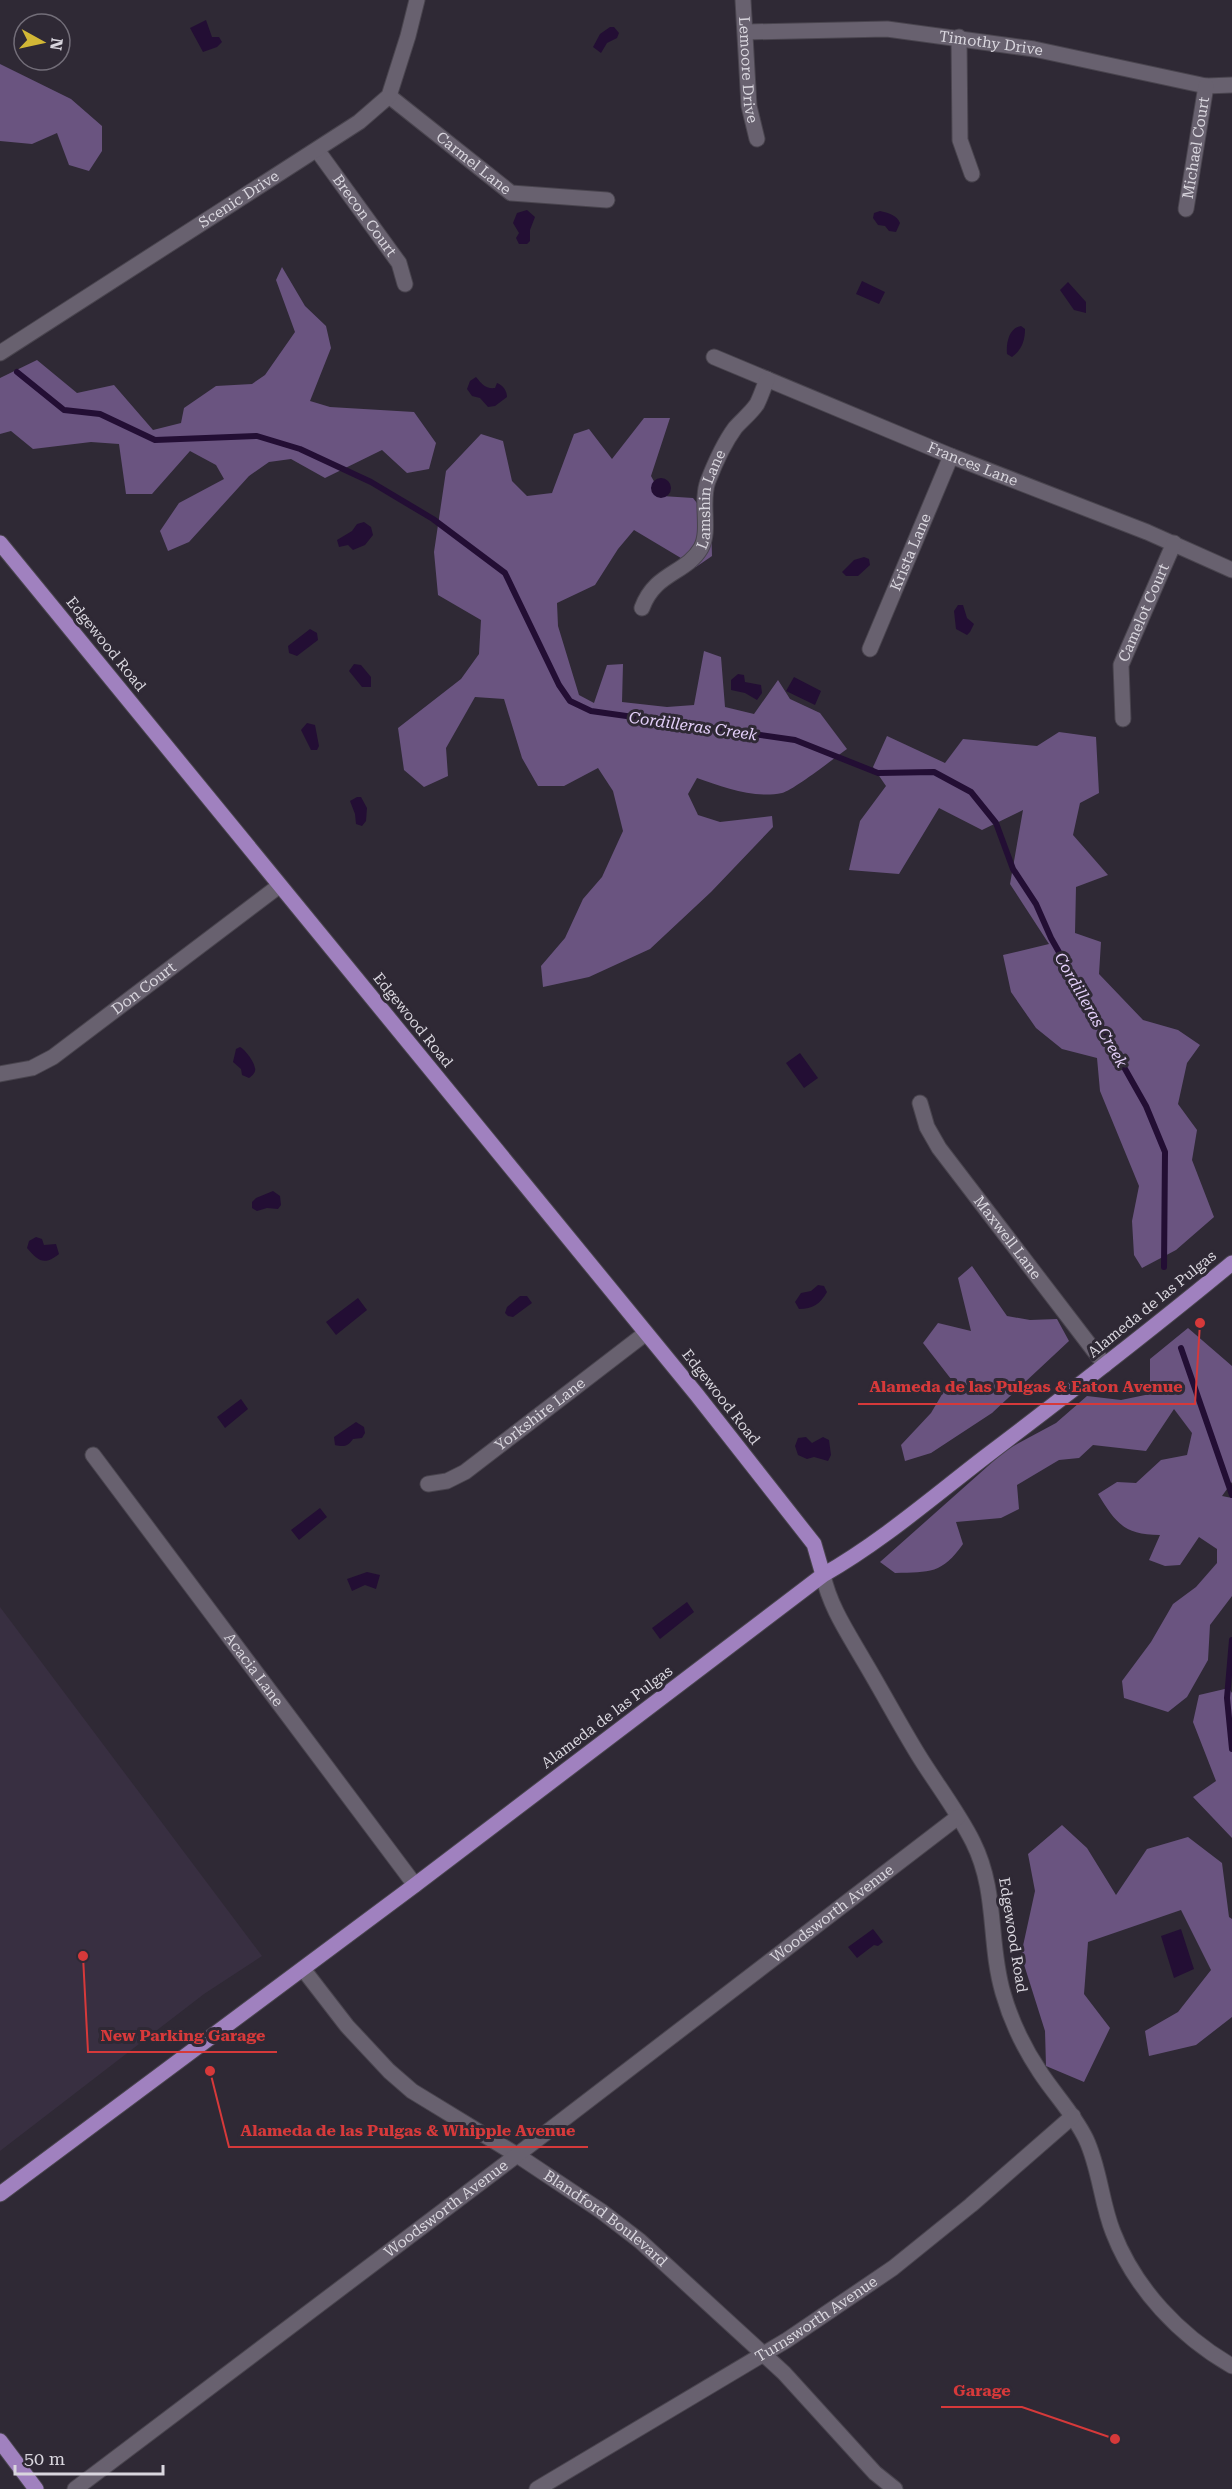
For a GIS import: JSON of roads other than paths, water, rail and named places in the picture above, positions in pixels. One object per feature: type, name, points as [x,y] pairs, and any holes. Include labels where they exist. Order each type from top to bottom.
[{"type":"main road","name":"Edgewood Road","points":[[0,543],[646,1333],[814,1544],[823,1575]]},
{"type":"main road","name":"Alameda de las Pulgas","points":[[0,2194],[415,1885],[823,1575],[851,1558],[1105,1365],[1232,1263]]},
{"type":"main road","points":[[0,2441],[36,2489]]},
{"type":"street","name":"Scenic Drive","points":[[0,353],[359,122],[388,96],[417,0]]},
{"type":"street","name":"Lemoore Drive","points":[[743,0],[749,106],[757,139]]},
{"type":"street","name":"Timothy Drive","points":[[746,32],[887,29],[1034,49],[1206,86],[1232,85]]},
{"type":"street","points":[[959,37],[960,140],[972,174]]},
{"type":"street","name":"Michael Court","points":[[1186,209],[1206,86]]},
{"type":"street","name":"Carmel Lane","points":[[388,96],[511,193],[607,200]]},
{"type":"street","name":"Brecon Court","points":[[317,150],[399,263],[405,284]]},
{"type":"street","name":"Frances Lane","points":[[714,357],[951,456],[1174,543],[1232,570]]},
{"type":"street","name":"Lamshin Lane","points":[[642,609],[646,596],[656,583],[696,555],[702,546],[705,540],[703,504],[708,483],[734,429],[756,404],[767,379]]},
{"type":"street","name":"Krista Lane","points":[[870,649],[951,456]]},
{"type":"street","name":"Camelot Court","points":[[1123,719],[1120,665],[1174,543]]},
{"type":"street","name":"Don Court","points":[[0,1074],[32,1068],[53,1057],[279,886]]},
{"type":"street","name":"Maxwell Lane","points":[[920,1103],[927,1127],[939,1148],[1105,1365]]},
{"type":"street","name":"Yorkshire Lane","points":[[428,1484],[447,1481],[465,1472],[646,1333]]},
{"type":"street","name":"Acacia Lane","points":[[93,1455],[415,1885]]},
{"type":"street","name":"Edgewood Road","points":[[823,1575],[832,1605],[918,1755],[973,1841],[985,1868],[1002,1992],[1013,2022],[1041,2073],[1073,2116],[1087,2140],[1097,2166],[1104,2204],[1113,2232],[1143,2286],[1189,2337],[1232,2366]]},
{"type":"street","name":"Woodsworth Avenue","points":[[75,2489],[517,2155],[958,1817]]},
{"type":"street","name":"Blandford Boulevard","points":[[303,1969],[347,2026],[389,2071],[412,2091],[517,2155],[601,2211],[640,2241],[784,2373],[875,2473],[895,2489]]},
{"type":"street","name":"Turnsworth Avenue","points":[[537,2489],[787,2340],[893,2268],[971,2205],[1073,2116]]},
{"type":"waterway","name":"Cordilleras Creek","points":[[17,372],[64,410],[100,414],[155,440],[257,436],[300,449],[371,482],[433,519],[505,573],[559,685],[570,701],[591,711],[795,740],[878,773],[934,772],[971,792],[996,823],[1013,869],[1036,904],[1051,938],[1146,1106],[1165,1152],[1164,1267]]},
{"type":"waterway","name":"Cordilleras Creek","points":[[1181,1348],[1232,1495]]},
{"type":"waterway","name":"Cordilleras Creek","points":[[1232,1640],[1227,1698],[1232,1749]]},
{"type":"place","name":"Alameda de las Pulgas & Eaton Avenue","points":[[1200,1323]]},
{"type":"place","name":"New Parking Garage","points":[[83,1956]]},
{"type":"place","name":"Alameda de las Pulgas & Whipple Avenue","points":[[210,2071]]},
{"type":"place","name":"Garage","points":[[1115,2439]]}]
